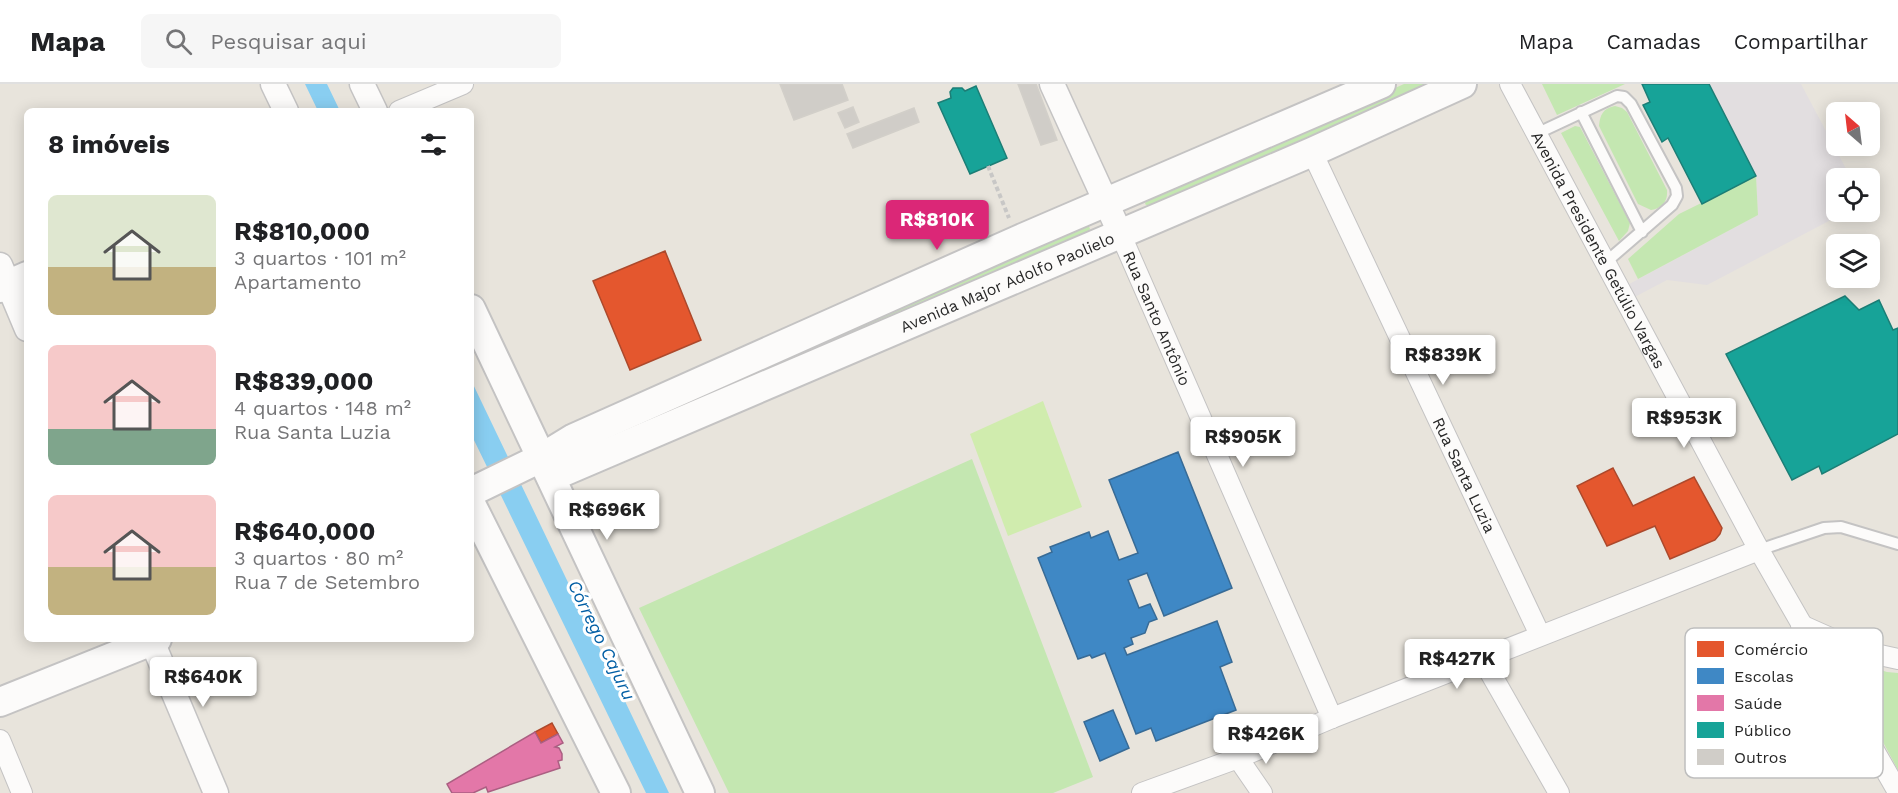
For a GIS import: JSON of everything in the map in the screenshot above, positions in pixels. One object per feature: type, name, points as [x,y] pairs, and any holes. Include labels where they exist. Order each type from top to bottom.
[{"type":"main road","name":"Avenida Major Adolfo Paolielo","points":[[547,467],[574,438],[1018,240],[1381,84]]},
{"type":"main road","name":"Avenida Major Adolfo Paolielo","points":[[475,494],[516,470],[547,467],[667,429],[1312,152],[1462,84]]},
{"type":"main road","points":[[474,315],[700,793]]},
{"type":"main road","points":[[475,494],[616,793]]},
{"type":"main road","points":[[0,702],[149,642]]},
{"type":"street","points":[[273,84],[285,108]]},
{"type":"street","points":[[362,84],[374,108]]},
{"type":"street","points":[[406,108],[462,84]]},
{"type":"street","name":"Rua Santo Antônio","points":[[1052,84],[1120,233],[1332,718]]},
{"type":"street","name":"Avenida Presidente Getúlio Vargas","points":[[1510,84],[1803,628]]},
{"type":"street","name":"Rua Santa Luzia","points":[[1312,152],[1540,635]]},
{"type":"street","points":[[9,278],[24,320]]},
{"type":"street","points":[[1142,793],[1238,758],[1332,718],[1759,550]]},
{"type":"street","points":[[1801,625],[1808,628]]},
{"type":"street","points":[[155,642],[216,793]]},
{"type":"street","points":[[1883,656],[1898,659]]},
{"type":"street","points":[[1483,660],[1559,793]]},
{"type":"street","points":[[0,740],[22,793]]},
{"type":"street","points":[[1238,758],[1262,793]]},
{"type":"street","name":"Avenida Presidente Getúlio Vargas","points":[[1883,766],[1898,792]]},
{"type":"lane","points":[[1538,133],[1617,96],[1624,97],[1632,104],[1676,188],[1677,195],[1672,205],[1606,262]]},
{"type":"lane","points":[[1581,112],[1642,232]]},
{"type":"lane","points":[[1759,550],[1824,528],[1841,527],[1898,544]]},
{"type":"path","points":[[988,166],[1018,240]]},
{"type":"shaded area","points":[[1709,84],[1801,84],[1826,131],[1826,156],[1839,156],[1846,168],[1826,168],[1827,222],[1707,285],[1667,280],[1627,301],[1620,289],[1758,215],[1756,176]]},
{"type":"green space","points":[[1404,84],[1428,84],[1151,208],[1145,204],[1147,198]]},
{"type":"green space","points":[[1542,84],[1625,84],[1557,115]]},
{"type":"green space","points":[[1615,106],[1627,112],[1667,190],[1664,204],[1658,208],[1651,210],[1638,204],[1599,126],[1603,113]]},
{"type":"green space","points":[[1575,126],[1580,127],[1630,223],[1628,231],[1619,241],[1561,133]]},
{"type":"green space","points":[[1756,176],[1758,215],[1638,279],[1628,259],[1679,214]]},
{"type":"green space","points":[[1088,224],[1089,231],[584,449],[579,441]]},
{"type":"green space","points":[[1043,401],[1082,507],[1008,536],[970,434]]},
{"type":"green space","points":[[972,459],[1093,777],[1053,793],[729,793],[639,608]]},
{"type":"green space","points":[[1883,671],[1898,673],[1898,770],[1883,742]]},
{"type":"water","points":[[305,84],[327,84],[339,108],[317,108]]},
{"type":"water","points":[[474,386],[669,793],[646,793],[474,440]]},
{"type":"building: Comércio","points":[[665,251],[701,340],[630,370],[593,281]]},
{"type":"building: Comércio","points":[[1613,468],[1633,506],[1694,477],[1722,528],[1720,534],[1715,540],[1670,559],[1655,526],[1607,546],[1577,486]]},
{"type":"building: Comércio","points":[[552,723],[558,734],[541,743],[535,732]]},
{"type":"building: Escolas","points":[[1178,452],[1232,588],[1164,616],[1147,573],[1128,580],[1139,608],[1150,604],[1157,619],[1149,622],[1145,633],[1131,638],[1133,644],[1124,648],[1127,655],[1217,621],[1232,662],[1220,667],[1236,710],[1156,741],[1151,728],[1136,734],[1105,653],[1092,658],[1090,655],[1078,659],[1038,558],[1052,552],[1050,547],[1089,532],[1091,538],[1108,531],[1119,560],[1138,553],[1109,480]]},
{"type":"building: Escolas","points":[[1113,710],[1129,748],[1100,761],[1084,722]]},
{"type":"building: Saúde","points":[[535,732],[541,743],[558,734],[563,743],[555,747],[559,748],[562,754],[562,760],[558,761],[560,768],[488,792],[486,787],[473,793],[452,793],[447,784]]},
{"type":"building: Público","points":[[1642,84],[1709,84],[1756,176],[1702,204],[1668,138],[1662,142],[1643,105],[1650,102]]},
{"type":"building: Público","points":[[976,86],[1007,158],[970,174],[938,103],[951,98],[950,92],[953,88],[962,88],[965,91]]},
{"type":"building: Público","points":[[1845,296],[1859,310],[1879,300],[1893,330],[1898,328],[1898,434],[1822,474],[1819,466],[1792,480],[1726,354]]},
{"type":"building: Outros","points":[[780,84],[842,84],[848,100],[794,120]]},
{"type":"building: Outros","points":[[1018,84],[1036,84],[1057,140],[1041,145]]},
{"type":"building: Outros","points":[[853,107],[859,122],[845,128],[838,113]]},
{"type":"building: Outros","points":[[914,108],[919,122],[853,148],[847,134]]},
{"type":"water label","name":"Córrego Cajuru","points":[[602,640]]}]
